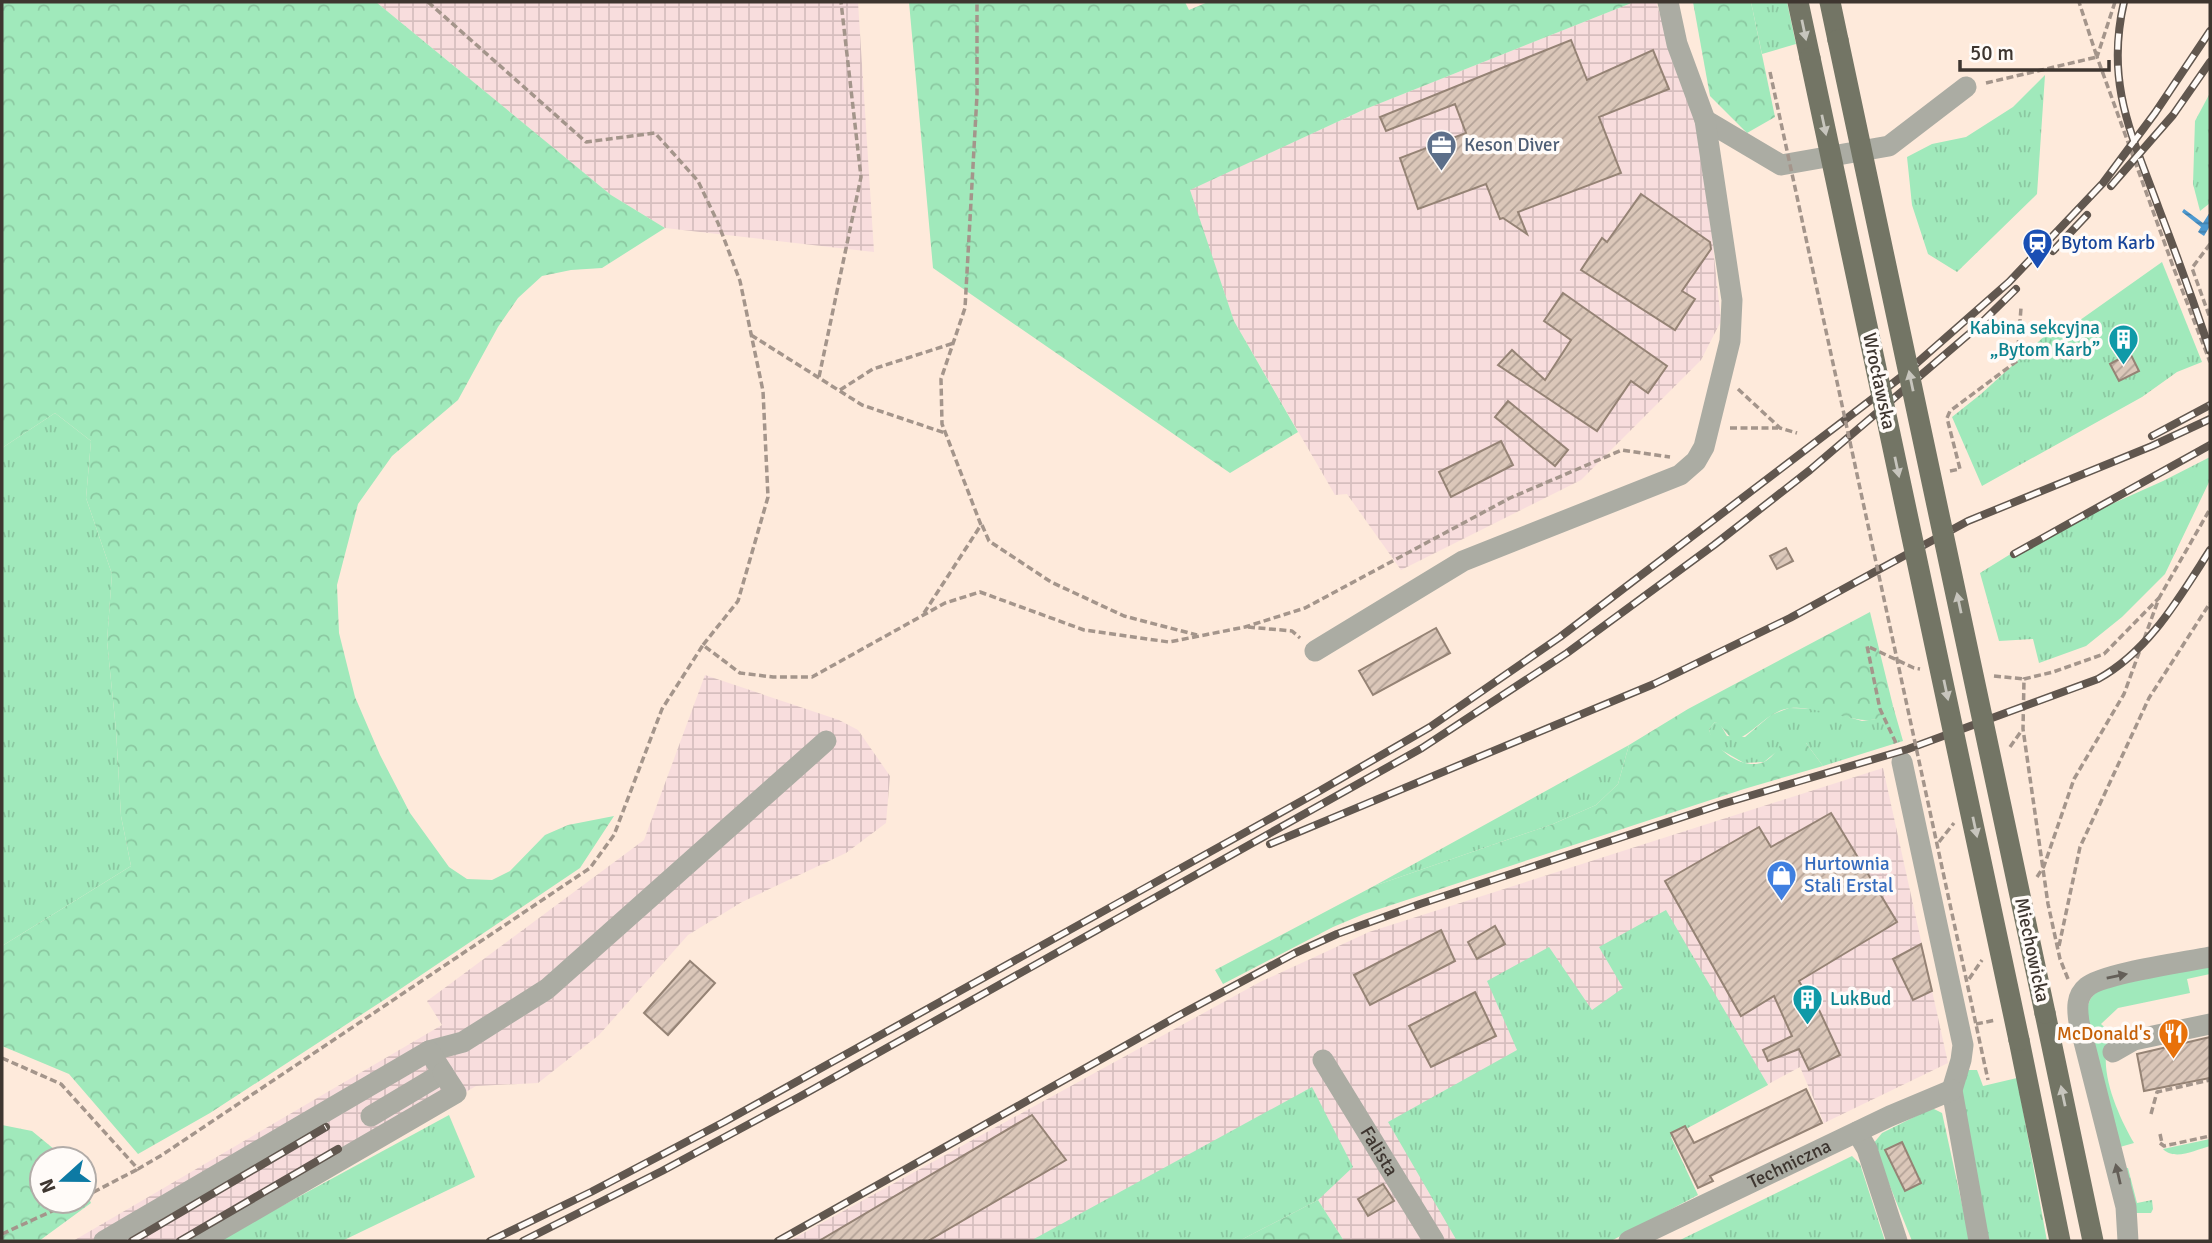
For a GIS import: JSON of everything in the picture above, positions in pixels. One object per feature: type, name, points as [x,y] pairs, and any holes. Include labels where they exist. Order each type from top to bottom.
[{"type":"main road","name":"Wrocławska","points":[[1798,2],[1961,760]]},
{"type":"main road","name":"Wrocławska","points":[[1830,2],[1988,742]]},
{"type":"main road","name":"Miechowicka","points":[[1988,742],[2093,1241]]},
{"type":"main road","name":"Miechowicka","points":[[1961,760],[2060,1241]]},
{"type":"street","points":[[1315,651],[1463,561],[1680,475],[1696,461],[1704,447],[1730,341],[1732,300],[1705,120],[1677,44],[1668,2]]},
{"type":"street","points":[[1705,120],[1781,165],[1889,146],[1966,87]]},
{"type":"street","points":[[104,1241],[429,1051],[463,1042],[547,989],[826,741]]},
{"type":"street","points":[[1899,752],[1963,1045],[1952,1090],[1979,1241]]},
{"type":"street","points":[[2127,1241],[2126,1207],[2079,1022],[2078,1003],[2086,987],[2104,978],[2210,957]]},
{"type":"street","points":[[2113,1052],[2134,1040],[2210,1024]]},
{"type":"street","points":[[201,1241],[456,1093],[429,1051]]},
{"type":"street","name":"Falista","points":[[1323,1060],[1434,1241]]},
{"type":"street","points":[[371,1116],[443,1073]]},
{"type":"street","name":"Techniczna","points":[[1629,1241],[1857,1132],[1952,1090]]},
{"type":"street","points":[[1857,1132],[1867,1149],[1897,1241]]},
{"type":"path","points":[[98,1190],[138,1169],[323,1049],[590,867],[614,835],[662,709],[703,645],[738,601],[768,497],[763,391],[740,281],[718,223],[698,181],[655,133],[586,142],[428,2]]},
{"type":"path","points":[[819,377],[861,177],[841,2]]},
{"type":"path","points":[[977,2],[977,94],[965,308],[942,379],[942,425],[989,541],[1051,582],[1124,616],[1199,636]]},
{"type":"path","points":[[2079,2],[2170,259],[2210,362]]},
{"type":"path","points":[[2097,57],[2115,2]]},
{"type":"path","points":[[1966,87],[2097,57]]},
{"type":"path","points":[[1770,72],[1988,1080]]},
{"type":"path","points":[[2210,244],[2192,268],[2210,318]]},
{"type":"path","points":[[1948,472],[1959,469],[1947,418],[1950,411],[2017,361],[2021,308]]},
{"type":"path","points":[[750,334],[862,405],[945,433]]},
{"type":"path","points":[[839,390],[873,369],[954,343]]},
{"type":"path","points":[[1723,376],[1780,428]]},
{"type":"path","points":[[1710,429],[1780,428],[1797,433]]},
{"type":"path","points":[[703,645],[740,673],[774,677],[812,677],[944,603],[980,592],[1084,630],[1169,642],[1245,627],[1306,608],[1510,498],[1622,450],[1696,461]]},
{"type":"path","points":[[2044,866],[2074,779],[2124,694],[2159,598],[2210,509]]},
{"type":"path","points":[[923,615],[981,525]]},
{"type":"path","points":[[1983,675],[2024,679],[2104,654],[2159,598]]},
{"type":"path","points":[[2059,948],[2080,847],[2149,698],[2210,603]]},
{"type":"path","points":[[1245,627],[1292,631],[1315,651]]},
{"type":"path","points":[[1899,752],[1880,709],[1867,646],[1914,668],[1928,670]]},
{"type":"path","points":[[2024,679],[2023,729],[2048,904],[2060,959],[2078,1003]]},
{"type":"path","points":[[2,1058],[61,1084],[138,1169]]},
{"type":"path","points":[[2151,1114],[2157,1091],[2210,1080]]},
{"type":"path","points":[[2160,1134],[2164,1146],[2210,1136]]},
{"type":"path","points":[[2,1234],[43,1215]]},
{"type":"shaded area","points":[[376,2],[858,2],[874,252],[665,228],[611,195]]},
{"type":"shaded area","points":[[1634,2],[1656,2],[1702,144],[1721,321],[1701,360],[1581,480],[1401,570],[1347,494],[1335,495],[1234,321],[1189,190],[1363,110]]},
{"type":"shaded area","points":[[705,675],[839,720],[858,730],[890,776],[886,823],[846,853],[742,902],[688,935],[599,1035],[538,1083],[476,1086],[211,1241],[73,1241],[442,1025],[427,1001],[644,840]]},
{"type":"shaded area","points":[[1883,768],[1948,1063],[1824,1123],[1800,1067],[1477,1241],[1344,1241],[1318,1200],[1239,1241],[789,1241],[1260,982],[1369,932]]},
{"type":"green space","points":[[2,2],[376,2],[611,195],[665,228],[602,268],[571,270],[542,276],[518,298],[498,327],[458,400],[392,456],[358,504],[337,585],[339,633],[355,697],[380,755],[410,813],[449,867],[467,879],[492,880],[510,871],[545,835],[568,825],[614,816],[580,868],[210,1113],[138,1154],[69,1074],[2,1046],[2,946],[131,866],[121,816],[107,641],[112,574],[86,498],[91,441],[55,413],[2,448]]},
{"type":"green space","points":[[909,2],[1185,2],[1189,10],[1208,2],[1634,2],[1363,110],[1190,190],[1234,321],[1298,432],[1230,473],[933,268]]},
{"type":"green space","points":[[1693,2],[1751,2],[1775,117],[1747,133],[1710,96]]},
{"type":"green space","points":[[1751,2],[1787,2],[1796,44],[1762,54]]},
{"type":"green space","points":[[2045,75],[2037,194],[1957,272],[1928,254],[1912,205],[1907,157],[1932,144],[1966,137],[2013,107]]},
{"type":"green space","points":[[2210,93],[2210,203],[2200,211],[2193,184],[2195,121]]},
{"type":"green space","points":[[2162,262],[2202,362],[2177,372],[2142,397],[1982,486],[1952,417],[2059,323],[2066,330]]},
{"type":"green space","points":[[55,413],[91,441],[86,498],[112,574],[107,641],[121,816],[131,866],[2,946],[2,448]]},
{"type":"green space","points":[[2210,457],[2210,480],[2165,574],[2122,617],[2086,646],[2039,663],[2033,639],[1999,641],[1980,573],[2038,537]]},
{"type":"green space","points":[[1870,612],[1893,706],[1880,717],[1859,719],[1812,709],[1791,708],[1768,717],[1735,740],[1715,722],[1709,729],[1716,744],[1738,761],[1756,764],[1768,760],[1785,737],[1806,743],[1823,766],[1744,789],[1364,914],[1333,927],[1223,984],[1215,970],[1374,886],[1553,824],[1596,805],[1618,784],[1629,745],[1688,709]]},
{"type":"green space","points":[[1893,706],[1903,741],[1823,766],[1806,743],[1776,752],[1764,762],[1744,763],[1718,748],[1709,729],[1715,722],[1720,724],[1727,736],[1745,737],[1771,715],[1789,708],[1821,709],[1862,721],[1876,719]]},
{"type":"green space","points":[[1629,745],[1618,784],[1596,805],[1553,824],[1374,886]]},
{"type":"green space","points":[[1666,910],[1768,1085],[1671,1137],[1698,1195],[1611,1241],[1457,1241],[1388,1122],[1517,1050],[1487,981],[1549,947],[1592,1010],[1623,988],[1599,947]]},
{"type":"green space","points":[[2210,966],[2210,974],[2187,979],[2190,993],[2118,1008],[2101,1024],[2112,1034],[2107,1046],[2106,1060],[2111,1090],[2134,1143],[2120,1147],[2086,1021],[2090,1000],[2107,986]]},
{"type":"green space","points":[[1966,1070],[1977,1070],[1983,1086],[2017,1078],[2047,1241],[1984,1241],[1958,1110]]},
{"type":"green space","points":[[1312,1087],[1353,1167],[1318,1200],[1239,1241],[1035,1241],[1034,1239]]},
{"type":"green space","points":[[1932,1108],[1942,1113],[1970,1241],[1912,1241],[1873,1144],[1882,1133]]},
{"type":"green space","points":[[449,1115],[475,1177],[342,1241],[217,1241]]},
{"type":"green space","points":[[2,1125],[32,1131],[49,1145],[28,1145],[28,1215],[75,1215],[39,1241],[2,1241]]},
{"type":"green space","points":[[2210,1139],[2210,1146],[2185,1154],[2173,1154],[2163,1149]]},
{"type":"green space","points":[[1852,1156],[1860,1164],[1885,1241],[1678,1241]]},
{"type":"green space","points":[[2125,1168],[2128,1168],[2137,1203],[2152,1200],[2151,1213],[2136,1213]]},
{"type":"green space","points":[[1318,1200],[1344,1241],[1239,1241]]},
{"type":"water","points":[[2184,209],[2203,223],[2210,212],[2210,226],[2204,236],[2198,232],[2201,227],[2182,212]]},
{"type":"building","points":[[1571,40],[1587,80],[1653,50],[1669,89],[1599,117],[1621,173],[1518,212],[1527,234],[1503,218],[1500,219],[1486,184],[1418,209],[1400,158],[1466,133],[1455,104],[1386,131],[1380,117]]},
{"type":"building","points":[[1641,194],[1710,242],[1711,249],[1682,291],[1695,299],[1675,330],[1581,270],[1602,238],[1607,242]]},
{"type":"building","points":[[1563,293],[1667,366],[1648,393],[1631,381],[1597,431],[1498,365],[1512,350],[1545,380],[1571,340],[1544,321]]},
{"type":"building","name":"Kabina sekcyjna „Bytom Karb”","points":[[2130,353],[2139,371],[2119,381],[2110,364]]},
{"type":"building","points":[[1508,401],[1568,450],[1555,466],[1495,417]]},
{"type":"building","points":[[1501,441],[1513,465],[1451,497],[1439,472]]},
{"type":"building","points":[[1786,548],[1793,561],[1777,569],[1770,556]]},
{"type":"building","points":[[1436,628],[1450,653],[1373,695],[1359,671]]},
{"type":"building","name":"Hurtownia Stali Erstal","points":[[1831,813],[1897,922],[1799,981],[1810,1001],[1814,999],[1840,1055],[1809,1070],[1799,1049],[1768,1061],[1763,1050],[1792,1036],[1774,996],[1741,1016],[1665,881],[1759,827],[1771,847]]},
{"type":"building","points":[[1495,926],[1505,944],[1477,959],[1468,942]]},
{"type":"building","points":[[1441,930],[1455,961],[1370,1005],[1354,975]]},
{"type":"building","points":[[1921,944],[1932,991],[1913,1000],[1893,959]]},
{"type":"building","points":[[690,961],[715,983],[668,1035],[644,1013]]},
{"type":"building","points":[[1475,992],[1496,1036],[1431,1067],[1409,1026]]},
{"type":"building","name":"McDonald's","points":[[2210,1037],[2210,1078],[2144,1091],[2137,1054]]},
{"type":"building","points":[[1806,1089],[1822,1123],[1710,1176],[1713,1181],[1698,1188],[1671,1133],[1685,1126],[1694,1143]]},
{"type":"building","points":[[1032,1115],[1066,1160],[928,1241],[819,1241]]},
{"type":"building","points":[[1902,1142],[1921,1183],[1905,1191],[1885,1150]]},
{"type":"building","points":[[1383,1184],[1394,1201],[1368,1216],[1358,1199]]},
{"type":"railway","points":[[2124,2],[2118,59],[2124,108],[2139,157],[2210,351]]},
{"type":"railway","points":[[490,1241],[591,1192],[724,1122],[1316,793],[1430,727],[1560,637],[1901,377],[2009,282],[2103,183],[2155,113],[2210,31]]},
{"type":"railway","points":[[2111,186],[2173,115],[2210,62]]},
{"type":"railway","points":[[2053,251],[2087,215]]},
{"type":"railway","points":[[523,1241],[662,1171],[801,1096],[1422,748],[1567,653],[1714,545],[1810,470],[1976,328],[2016,289]]},
{"type":"railway","points":[[2152,436],[2210,405]]},
{"type":"railway","points":[[1270,844],[1654,684],[1790,618],[1968,521],[2152,446],[2210,419]]},
{"type":"railway","points":[[2014,554],[2210,445]]},
{"type":"railway","points":[[778,1241],[1176,1017],[1295,953],[1337,934],[1722,804],[1908,749],[2098,679],[2133,654],[2148,639],[2210,550]]},
{"type":"railway","points":[[132,1241],[326,1127]]},
{"type":"railway","points":[[180,1241],[338,1149]]},
{"type":"place","name":"Keson Diver","points":[[1441,172]]},
{"type":"place","name":"Bytom Karb","points":[[2038,270]]},
{"type":"place","name":"Kabina sekcyjna „Bytom Karb”","points":[[2123,366]]},
{"type":"place","name":"Hurtownia Stali Erstal","points":[[1781,902]]},
{"type":"place","name":"LukBud","points":[[1807,1026]]},
{"type":"place","name":"McDonald's","points":[[2174,1061]]}]
